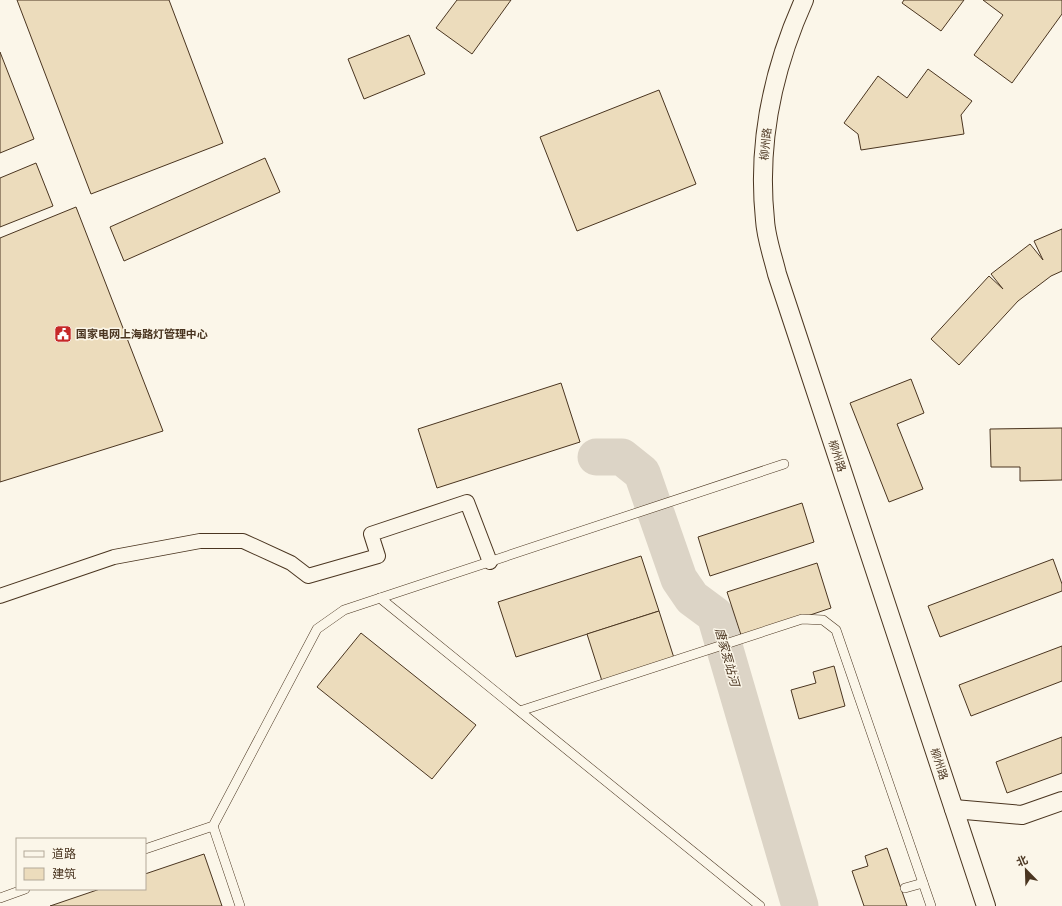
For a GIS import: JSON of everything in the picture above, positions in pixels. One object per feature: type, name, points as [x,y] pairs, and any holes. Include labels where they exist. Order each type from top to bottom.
[{"type":"street","name":"柳州路","points":[[804,0],[789,35],[774,85],[766,136],[762,177],[765,222],[777,274],[986,906]]},
{"type":"street","points":[[0,596],[114,557],[200,541],[243,541],[291,563],[308,576],[378,556],[371,534],[467,502],[490,562]]},
{"type":"street","points":[[954,809],[1022,815],[1062,801]]},
{"type":"lane","points":[[146,849],[213,826],[317,629],[344,610],[784,464]]},
{"type":"lane","points":[[380,598],[760,906]]},
{"type":"lane","points":[[520,711],[802,619],[822,620],[836,630],[931,906]]},
{"type":"lane","points":[[845,688],[855,685]]},
{"type":"lane","points":[[213,826],[240,906]]},
{"type":"lane","points":[[905,888],[923,883]]},
{"type":"lane","points":[[0,898],[22,890]]},
{"type":"building","points":[[17,0],[169,0],[223,143],[91,194]]},
{"type":"building","points":[[457,0],[511,0],[472,54],[436,28]]},
{"type":"building","points":[[904,0],[964,0],[941,31],[902,3]]},
{"type":"building","points":[[983,0],[1062,0],[1062,14],[1012,83],[974,55],[1003,15]]},
{"type":"building","points":[[409,35],[425,74],[364,99],[348,59]]},
{"type":"building","points":[[0,52],[34,139],[0,153]]},
{"type":"building","points":[[928,69],[972,101],[961,115],[964,134],[861,150],[858,134],[844,123],[878,76],[907,98]]},
{"type":"building","points":[[659,90],[696,184],[577,231],[540,137]]},
{"type":"building","points":[[265,158],[280,192],[124,261],[110,227]]},
{"type":"building","points":[[36,163],[53,206],[0,227],[0,178]]},
{"type":"building","name":"国家电网上海路灯管理中心","points":[[76,207],[163,431],[0,482],[0,238]]},
{"type":"building","points":[[1062,229],[1062,271],[1051,276],[1018,301],[959,365],[931,339],[989,276],[1003,289],[991,274],[1030,244],[1043,260],[1034,241]]},
{"type":"building","points":[[911,379],[924,413],[897,424],[923,489],[889,502],[850,403]]},
{"type":"building","points":[[561,383],[580,442],[437,488],[418,429]]},
{"type":"building","points":[[1062,428],[1062,480],[1020,481],[1020,467],[991,467],[990,429]]},
{"type":"building","points":[[802,503],[814,542],[710,576],[698,537]]},
{"type":"building","points":[[641,556],[659,611],[516,657],[498,602]]},
{"type":"building","points":[[1053,559],[1062,584],[1062,591],[940,637],[928,606]]},
{"type":"building","points":[[817,563],[831,608],[742,638],[727,592]]},
{"type":"building","points":[[659,611],[674,658],[602,681],[587,634]]},
{"type":"building","points":[[361,633],[476,725],[432,779],[317,687]]},
{"type":"building","points":[[1062,646],[1062,681],[971,716],[959,685]]},
{"type":"building","points":[[834,666],[845,706],[799,719],[791,690],[816,683],[813,672]]},
{"type":"building","points":[[1062,737],[1062,773],[1007,793],[996,762]]},
{"type":"building","points":[[887,848],[907,906],[864,906],[852,871],[868,866],[865,856]]},
{"type":"building","points":[[204,854],[222,906],[50,906],[97,890],[146,890],[146,874]]},
{"type":"waterway","name":"唐家泵站河","points":[[596,457],[622,457],[642,473],[679,579],[692,598],[715,615],[800,906]]},
{"type":"place","name":"国家电网上海路灯管理中心","points":[[63,334]]}]
